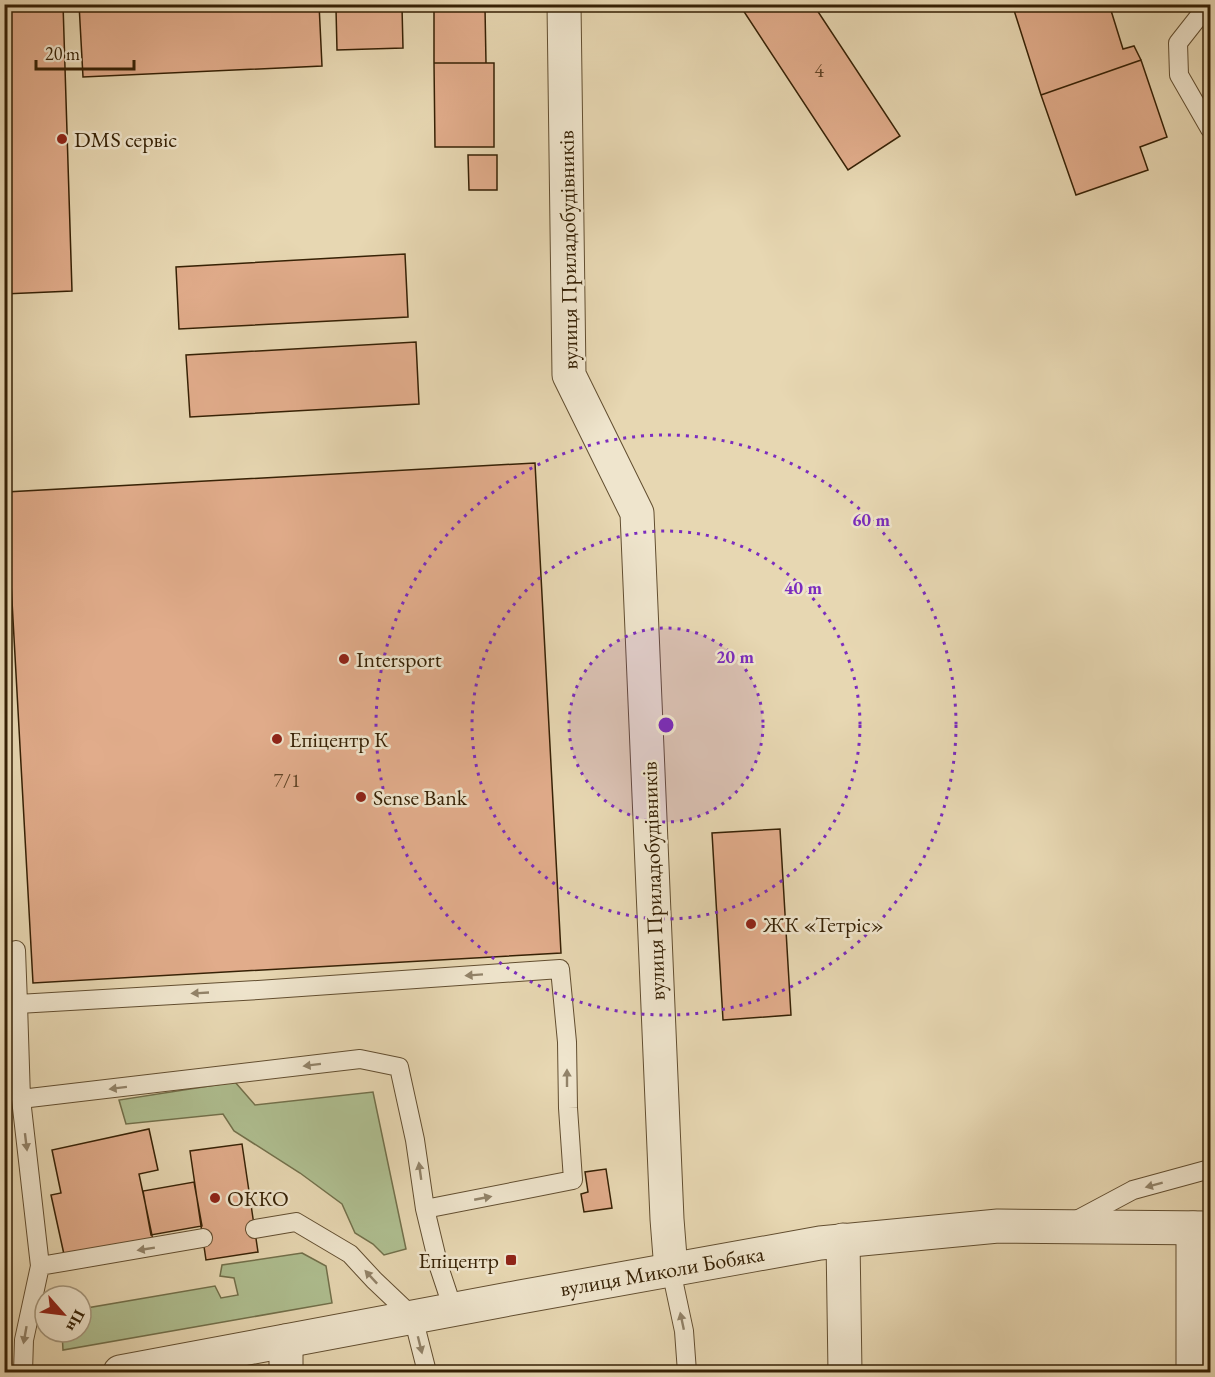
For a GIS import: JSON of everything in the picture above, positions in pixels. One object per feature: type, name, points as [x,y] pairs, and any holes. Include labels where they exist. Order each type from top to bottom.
[{"type":"street","name":"вулиця Приладобудівників","points":[[564,4],[569,375],[637,513],[671,1270]]},
{"type":"street","name":"вулиця Миколи Бобяка","points":[[120,1372],[286,1357],[413,1317],[843,1240],[998,1226],[1202,1228]]},
{"type":"street","points":[[1193,1372],[1202,1228]]},
{"type":"street","points":[[843,1240],[845,1372]]},
{"type":"lane","points":[[1210,9],[1200,15],[1178,43],[1179,75],[1210,129]]},
{"type":"lane","points":[[16,950],[21,1099],[40,1266],[24,1340],[23,1372]]},
{"type":"lane","points":[[18,1004],[560,969],[567,1042],[568,1108],[573,1180],[425,1209]]},
{"type":"lane","points":[[21,1099],[360,1059],[399,1067],[415,1140],[425,1209],[438,1267],[453,1309]]},
{"type":"lane","points":[[1065,1227],[1133,1190],[1210,1169]]},
{"type":"lane","points":[[255,1229],[296,1222],[350,1254],[413,1317],[427,1372]]},
{"type":"lane","points":[[40,1266],[203,1238]]},
{"type":"lane","points":[[671,1270],[684,1331],[687,1372]]},
{"type":"green space","points":[[235,1082],[255,1105],[373,1092],[406,1249],[384,1255],[373,1244],[355,1233],[342,1204],[300,1173],[234,1131],[223,1114],[126,1124],[119,1100]]},
{"type":"green space","points":[[302,1253],[326,1266],[332,1303],[63,1350],[63,1344],[93,1344],[93,1307],[215,1286],[221,1298],[238,1295],[234,1278],[220,1276],[222,1265]]},
{"type":"building","points":[[4,4],[63,4],[72,291],[4,294]]},
{"type":"building","points":[[79,4],[319,4],[322,66],[83,77]]},
{"type":"building","points":[[739,4],[813,4],[900,136],[848,170]]},
{"type":"building","points":[[1012,4],[1109,4],[1123,49],[1134,46],[1141,60],[1041,95]]},
{"type":"building","points":[[402,7],[403,48],[337,50],[336,9]]},
{"type":"building","points":[[485,8],[486,63],[434,63],[434,9]]},
{"type":"building","points":[[1141,60],[1167,137],[1140,147],[1148,170],[1076,195],[1041,95]]},
{"type":"building","points":[[434,63],[494,63],[494,147],[435,147]]},
{"type":"building","points":[[468,155],[497,155],[497,190],[469,190]]},
{"type":"building","points":[[405,254],[408,317],[179,329],[176,267]]},
{"type":"building","points":[[416,342],[419,404],[190,417],[186,355]]},
{"type":"building","points":[[535,463],[561,953],[33,983],[6,492]]},
{"type":"building","name":"ЖК «Тетріс»","points":[[780,829],[791,1015],[723,1020],[712,833]]},
{"type":"building","points":[[149,1129],[158,1170],[139,1174],[153,1240],[65,1259],[51,1195],[61,1193],[52,1150]]},
{"type":"building","points":[[242,1144],[258,1252],[206,1260],[190,1151]]},
{"type":"building","points":[[606,1169],[612,1208],[584,1212],[581,1194],[588,1192],[585,1172]]},
{"type":"building","points":[[194,1182],[202,1226],[151,1235],[143,1191]]},
{"type":"place","name":"DMS сервіс","points":[[62,139]]},
{"type":"place","name":"Intersport","points":[[344,659]]},
{"type":"place","name":"Епіцентр К","points":[[277,739]]},
{"type":"place","name":"Sense Bank","points":[[361,797]]},
{"type":"place","name":"ЖК «Тетріс»","points":[[751,924]]},
{"type":"place","name":"ОККО","points":[[215,1198]]},
{"type":"place","name":"Епіцентр","points":[[511,1260]]}]
